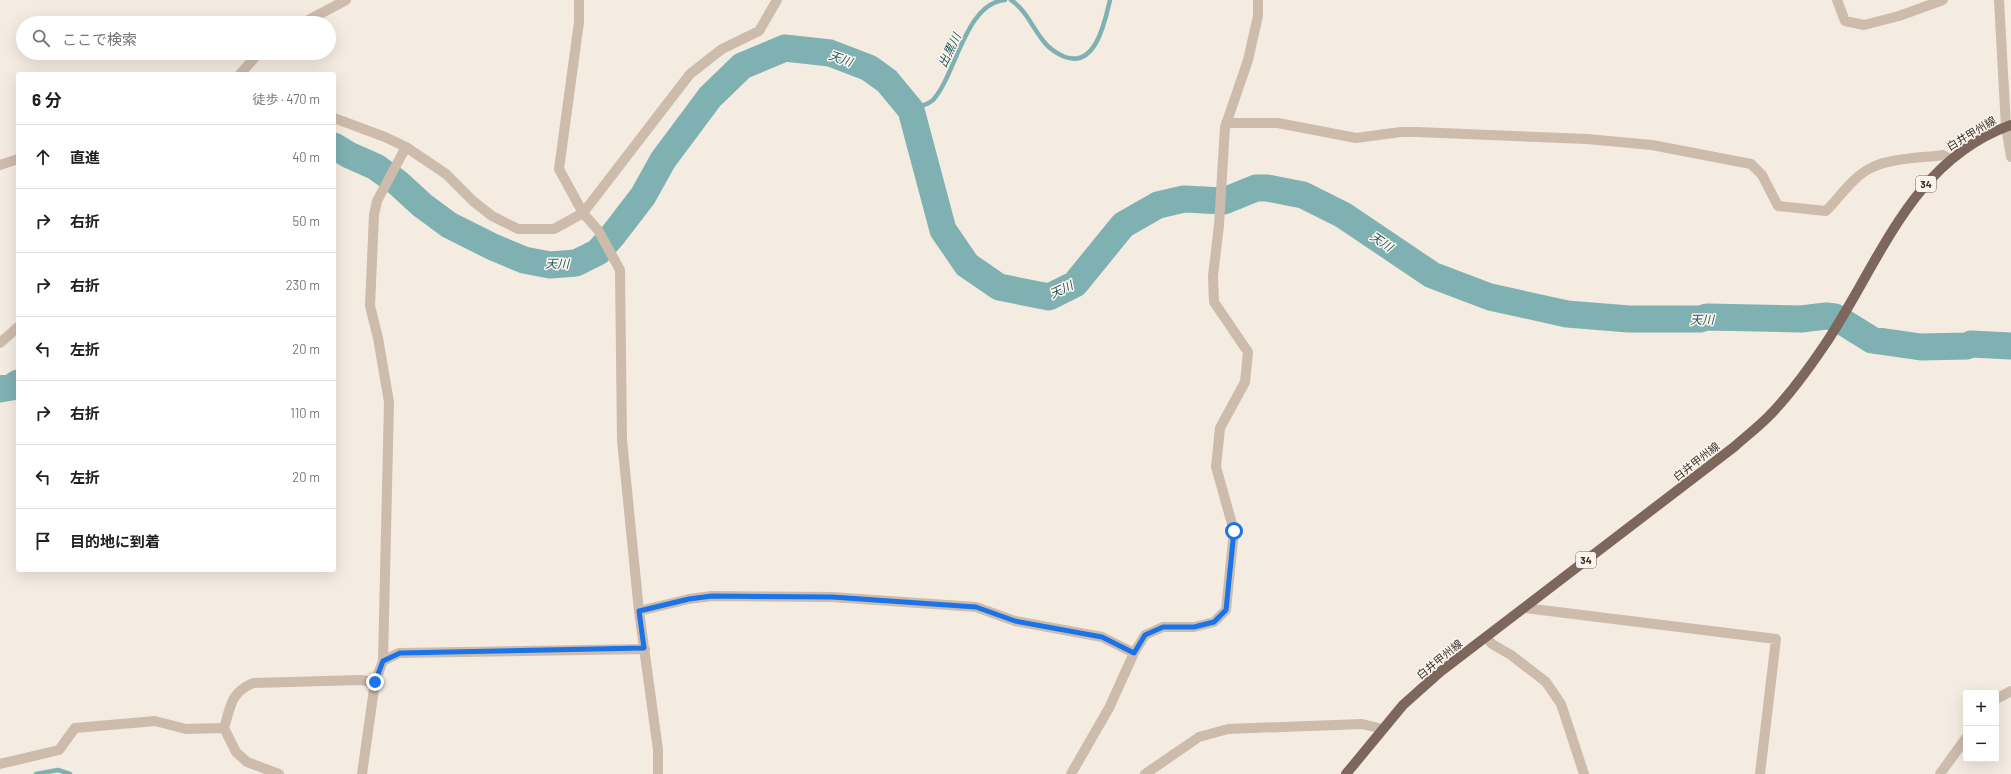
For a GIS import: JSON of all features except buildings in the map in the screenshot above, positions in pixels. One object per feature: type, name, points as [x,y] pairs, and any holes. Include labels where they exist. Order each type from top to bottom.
[{"type":"main road","name":"白井甲州線","points":[[1346,774],[1382,728],[1403,705],[1435,677],[1734,447],[1768,417],[1786,397],[1825,345],[1905,210],[1950,159],[1974,143],[2008,126]]},
{"type":"street","points":[[316,16],[346,0]]},
{"type":"street","points":[[579,0],[579,22],[559,169],[583,213],[598,230],[620,270],[622,440],[639,611],[658,750],[658,774]]},
{"type":"street","points":[[336,119],[385,137],[406,147],[446,174],[473,201],[492,216],[518,229],[554,229],[583,213],[690,74],[722,49],[759,31],[777,0]]},
{"type":"street","points":[[1071,774],[1109,708],[1134,653],[1145,635],[1163,627],[1194,627],[1214,622],[1226,610],[1234,531],[1216,467],[1220,428],[1246,382],[1248,352],[1214,302],[1213,276],[1219,225],[1226,124],[1248,60],[1258,16],[1258,0]]},
{"type":"street","points":[[1837,0],[1845,22],[1864,25],[1899,16],[1943,0]]},
{"type":"street","points":[[1999,0],[2011,157]]},
{"type":"street","points":[[242,72],[253,60]]},
{"type":"street","points":[[1226,124],[1278,123],[1356,138],[1401,132],[1417,132],[1587,139],[1652,145],[1751,164],[1762,175],[1778,206],[1826,211],[1862,174],[1873,166],[1942,155],[1950,159]]},
{"type":"street","points":[[362,774],[375,682],[383,661],[389,402],[378,338],[370,306],[374,215],[377,201],[406,147]]},
{"type":"street","points":[[0,165],[16,161]]},
{"type":"street","points":[[0,343],[16,329]]},
{"type":"street","points":[[639,611],[689,599],[712,596],[832,597],[976,607],[1015,621],[1102,637],[1134,653]]},
{"type":"street","points":[[1525,608],[1776,639],[1760,774]]},
{"type":"street","points":[[1486,637],[1492,644],[1511,655],[1546,682],[1561,704],[1584,774]]},
{"type":"street","points":[[383,661],[400,653],[644,648]]},
{"type":"street","points":[[279,774],[247,762],[236,752],[224,728],[234,696],[241,688],[253,684],[360,680],[375,682]]},
{"type":"street","points":[[1999,697],[2011,691]]},
{"type":"street","points":[[0,764],[59,750],[75,728],[155,721],[186,729],[224,728]]},
{"type":"street","points":[[1145,774],[1199,738],[1228,728],[1362,724],[1382,728]]},
{"type":"street","points":[[1940,774],[1963,742]]},
{"type":"waterway","name":"出黒川","points":[[911,110],[931,102],[941,89],[971,26],[980,13],[991,4],[1005,0]]},
{"type":"waterway","name":"出黒川","points":[[1011,0],[1022,10],[1049,47],[1065,57],[1076,59],[1084,56],[1092,49],[1102,30],[1110,0]]},
{"type":"waterway","name":"天川","points":[[336,147],[349,155],[376,167],[449,225],[493,247],[524,260],[550,265],[576,263],[598,252],[613,235],[643,196],[663,160],[710,97],[742,66],[785,48],[830,53],[869,68],[887,81],[911,110],[943,230],[967,265],[999,287],[1049,297],[1075,284],[1123,225],[1158,205],[1184,199],[1224,201],[1256,188],[1267,188],[1303,195],[1343,215],[1432,275],[1490,297],[1567,314],[1629,319],[1700,319],[1707,317],[1801,319],[1826,316],[1835,317],[1872,340],[1921,347],[1967,346],[1971,344],[2011,346]]},
{"type":"waterway","name":"天川","points":[[0,389],[12,387],[16,384]]},
{"type":"waterway","points":[[36,774],[58,770],[70,774]]},
{"type":"route","points":[[375,682],[383,661],[400,653],[644,648],[639,611],[689,599],[712,596],[832,597],[976,607],[994,612],[1015,621],[1102,637],[1134,653],[1145,635],[1163,627],[1194,627],[1214,622],[1226,610],[1234,531]]}]
